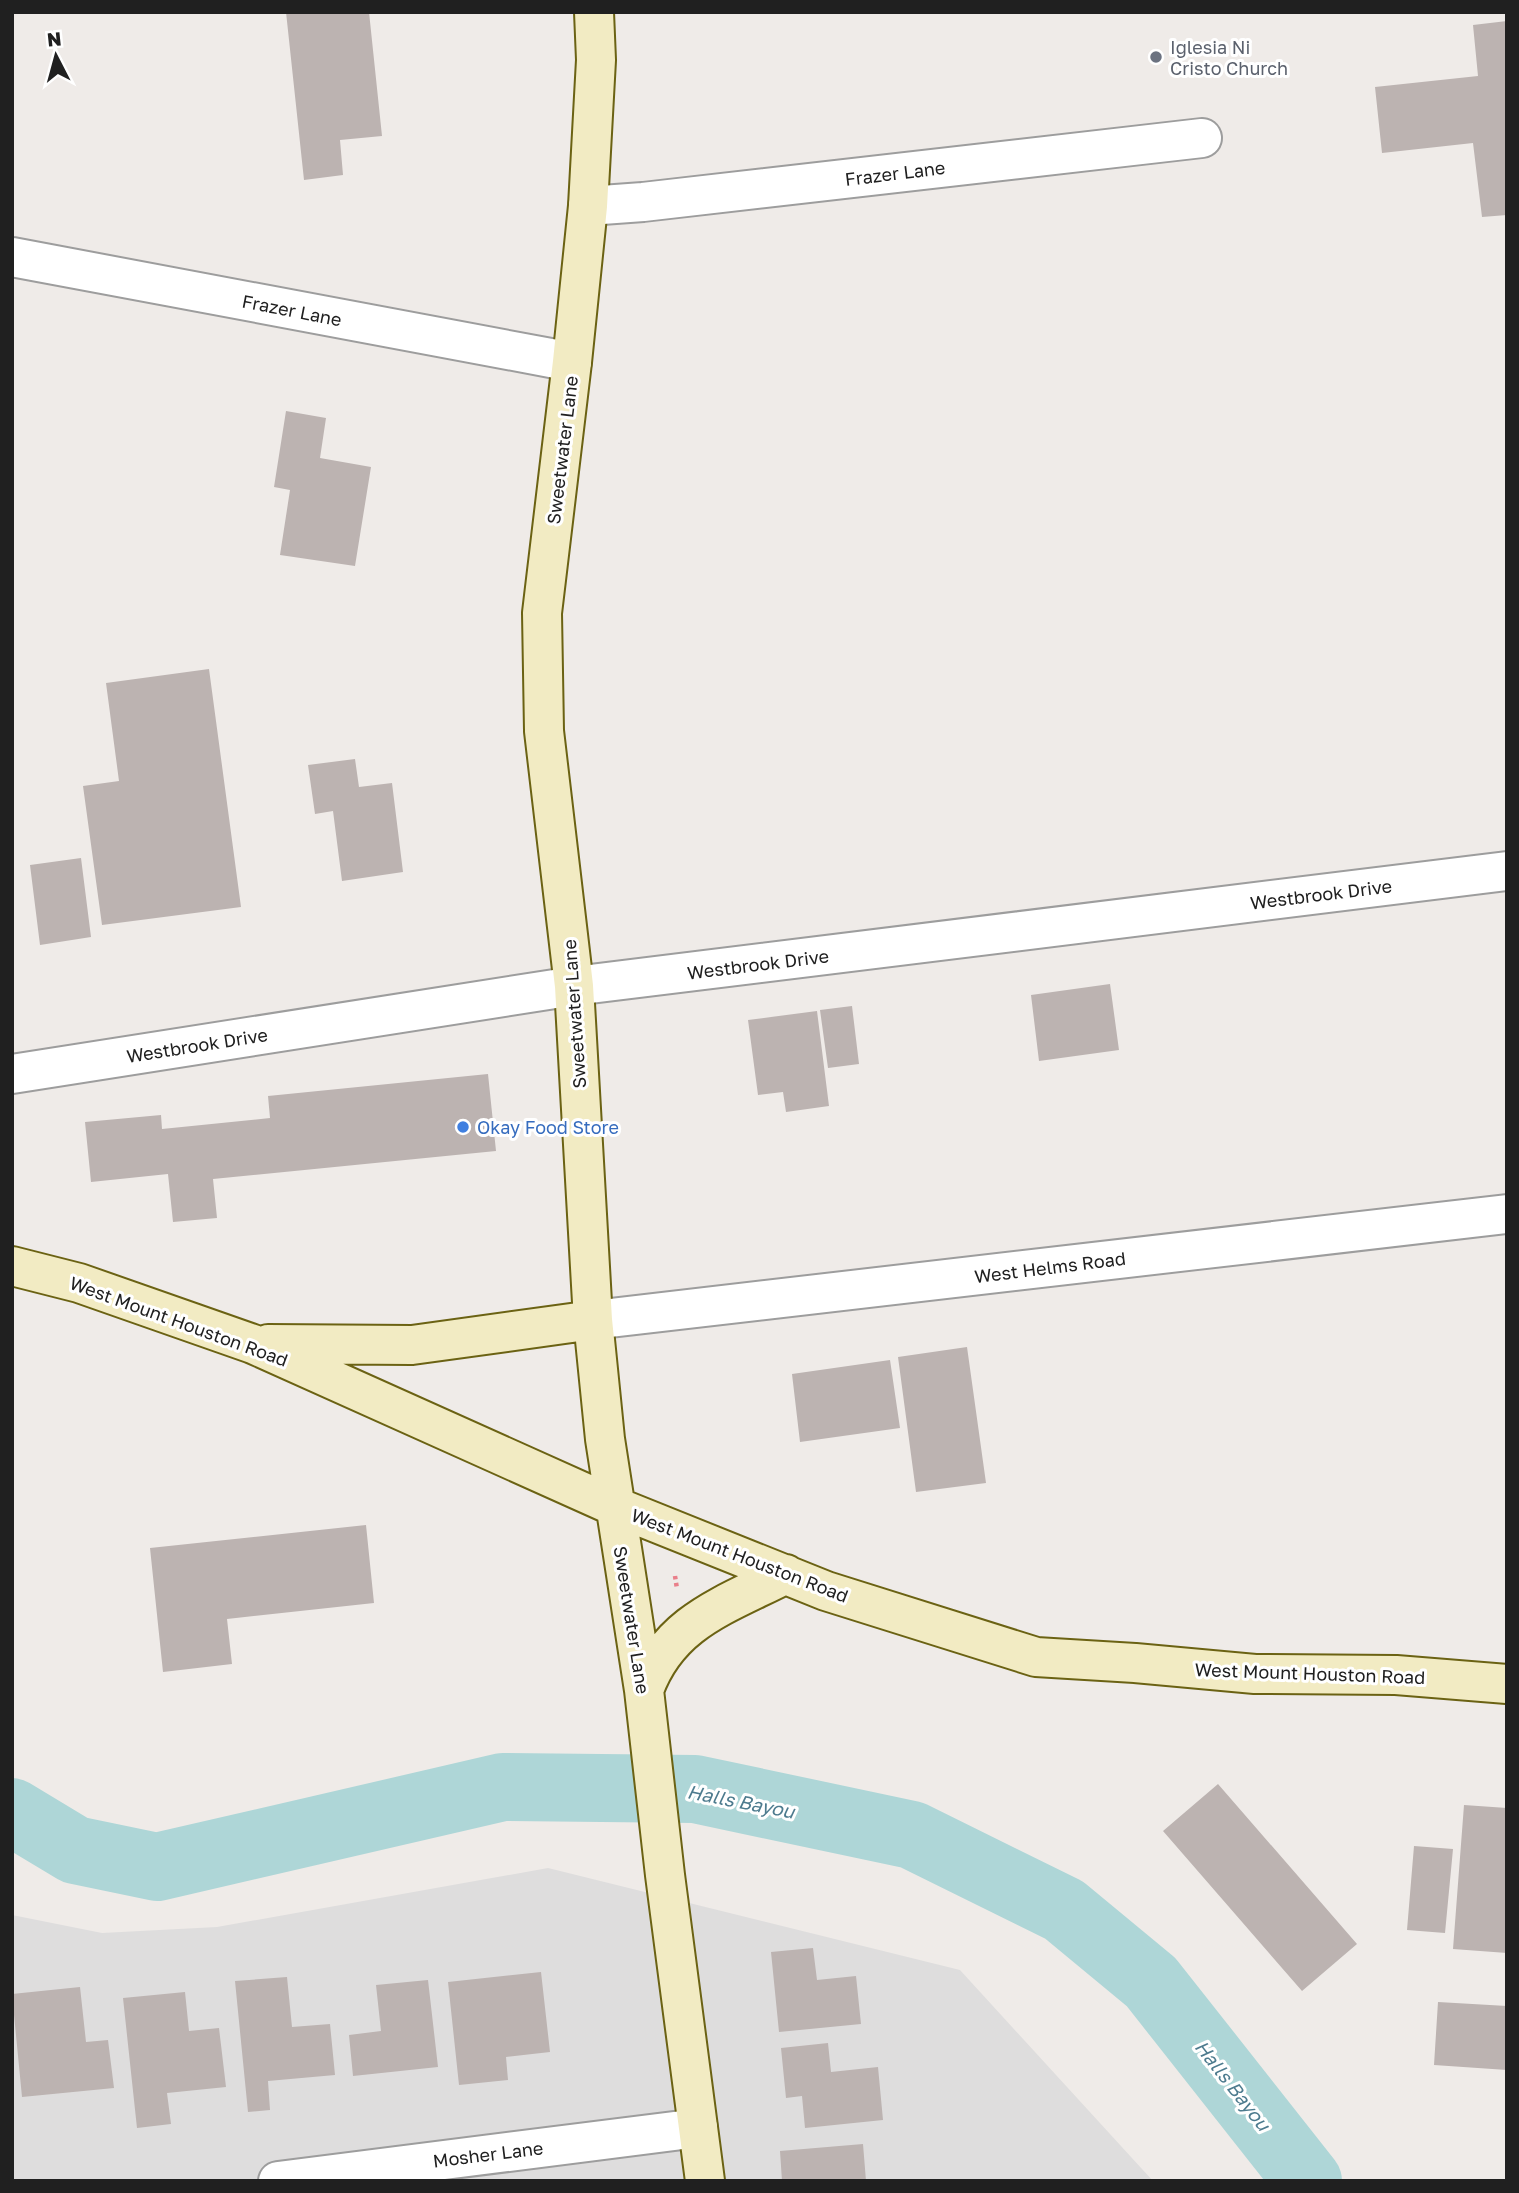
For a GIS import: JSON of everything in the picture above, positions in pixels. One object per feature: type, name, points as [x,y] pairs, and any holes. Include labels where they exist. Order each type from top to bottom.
[{"type":"street","name":"Sweetwater Lane","points":[[594,12],[596,61],[589,206],[542,613],[544,731],[574,986],[593,1320],[614,1506],[644,1690],[705,2181]]},
{"type":"street","name":"Frazer Lane","points":[[589,206],[1202,138]]},
{"type":"street","name":"Frazer Lane","points":[[12,257],[572,362]]},
{"type":"street","name":"Westbrook Drive","points":[[12,1074],[574,986],[1507,871]]},
{"type":"street","name":"West Helms Road","points":[[593,1320],[1507,1214]]},
{"type":"street","name":"West Mount Houston Road","points":[[12,1266],[79,1283],[253,1344],[614,1506],[827,1591],[1036,1657],[1255,1674],[1396,1675],[1507,1684]]},
{"type":"street","points":[[253,1344],[412,1345],[593,1320]]},
{"type":"street","points":[[644,1690],[651,1671],[674,1639],[704,1615],[786,1574]]},
{"type":"street","name":"Mosher Lane","points":[[278,2181],[698,2128]]},
{"type":"shaded area","points":[[548,1868],[960,1970],[1153,2181],[12,2181],[12,1915],[102,1933],[217,1927]]},
{"type":"building","points":[[286,12],[369,12],[382,136],[340,140],[343,175],[304,180]]},
{"type":"building","points":[[1507,21],[1507,215],[1482,217],[1473,143],[1382,153],[1375,87],[1478,76],[1473,25]]},
{"type":"building","points":[[286,411],[326,418],[320,458],[371,467],[355,566],[280,555],[290,490],[274,487]]},
{"type":"building","points":[[209,669],[241,907],[102,925],[83,786],[119,781],[106,683]]},
{"type":"building","points":[[355,759],[359,787],[392,783],[403,872],[342,881],[333,811],[315,814],[308,765]]},
{"type":"building","points":[[81,858],[91,937],[40,945],[30,865]]},
{"type":"building","points":[[1110,984],[1119,1050],[1039,1061],[1031,995]]},
{"type":"building","points":[[852,1006],[859,1064],[828,1068],[820,1010]]},
{"type":"building","points":[[817,1011],[829,1106],[786,1112],[783,1092],[758,1095],[748,1020]]},
{"type":"building","points":[[488,1074],[496,1151],[213,1179],[217,1218],[173,1222],[168,1174],[91,1182],[85,1122],[161,1115],[162,1129],[270,1118],[268,1096]]},
{"type":"building","points":[[967,1347],[986,1483],[916,1492],[898,1357]]},
{"type":"building","points":[[890,1360],[900,1428],[800,1442],[792,1374]]},
{"type":"building","points":[[366,1525],[374,1603],[227,1619],[232,1664],[163,1672],[150,1548]]},
{"type":"building","points":[[1218,1784],[1357,1944],[1302,1991],[1163,1831]]},
{"type":"building","points":[[1464,1805],[1507,1808],[1507,1953],[1453,1949]]},
{"type":"building","points":[[1414,1846],[1453,1849],[1445,1933],[1407,1930]]},
{"type":"building","points":[[813,1948],[817,1980],[856,1976],[861,2024],[779,2032],[771,1952]]},
{"type":"building","points":[[541,1972],[550,2052],[506,2057],[508,2080],[459,2085],[448,1982]]},
{"type":"building","points":[[287,1977],[292,2027],[330,2024],[335,2075],[268,2081],[270,2110],[248,2112],[235,1981]]},
{"type":"building","points":[[428,1980],[438,2067],[353,2076],[349,2035],[381,2031],[376,1985]]},
{"type":"building","points":[[80,1987],[86,2042],[108,2040],[114,2088],[22,2097],[12,1994]]},
{"type":"building","points":[[185,1992],[189,2031],[219,2028],[226,2087],[167,2093],[171,2124],[137,2128],[123,1998]]},
{"type":"building","points":[[1438,2002],[1507,2006],[1507,2070],[1434,2065]]},
{"type":"building","points":[[828,2043],[831,2072],[878,2067],[883,2120],[805,2128],[802,2096],[786,2098],[781,2048]]},
{"type":"building","points":[[863,2144],[866,2181],[782,2181],[780,2151]]},
{"type":"waterway","name":"Halls Bayou","points":[[12,1812],[75,1850],[157,1867],[503,1787],[695,1789],[912,1835],[1064,1910],[1151,1982],[1308,2181]]},
{"type":"place","name":"Iglesia Ni Cristo Church","points":[[1156,57]]},
{"type":"place","name":"Okay Food Store","points":[[463,1127]]}]
